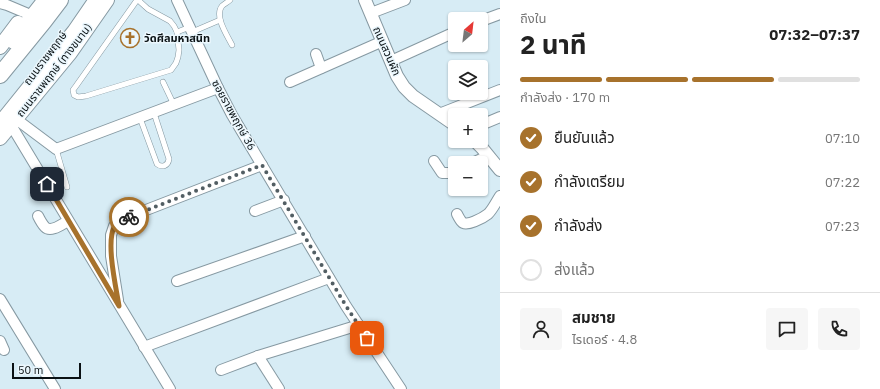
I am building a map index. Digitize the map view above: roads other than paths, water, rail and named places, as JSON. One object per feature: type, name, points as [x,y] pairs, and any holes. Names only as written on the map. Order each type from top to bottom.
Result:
[{"type":"main road","points":[[0,46],[36,0]]},
{"type":"main road","points":[[0,59],[46,0]]},
{"type":"main road","name":"ถนนราชพฤกษ์","points":[[0,75],[60,0]]},
{"type":"main road","name":"ถนนราชพฤกษ์","points":[[7,121],[58,41],[87,0]]},
{"type":"main road","points":[[7,121],[75,32],[97,0]]},
{"type":"main road","name":"ถนนราชพฤกษ์ (ทางขนาน)","points":[[0,138],[7,121],[70,53],[107,0]]},
{"type":"street","name":"ซอยราชพฤกษ์ 36","points":[[177,0],[232,115],[284,200],[329,278],[401,389]]},
{"type":"street","name":"ถนนสวนผัก","points":[[365,0],[397,76],[413,96],[448,120]]},
{"type":"street","points":[[370,13],[405,0]]},
{"type":"street","points":[[0,4],[7,5],[26,13]]},
{"type":"street","points":[[488,18],[500,14]]},
{"type":"street","points":[[391,61],[448,35]]},
{"type":"street","points":[[290,82],[383,41]]},
{"type":"street","points":[[316,54],[321,68]]},
{"type":"street","points":[[7,121],[56,150],[218,88]]},
{"type":"street","points":[[439,114],[500,90]]},
{"type":"street","points":[[488,122],[500,117]]},
{"type":"street","points":[[7,121],[170,389]]},
{"type":"street","points":[[481,148],[500,170]]},
{"type":"street","points":[[434,161],[442,173],[448,173]]},
{"type":"street","points":[[119,306],[111,256],[114,226],[121,219],[148,210],[262,165]]},
{"type":"street","points":[[457,214],[461,222],[464,224],[482,218],[487,214],[500,196]]},
{"type":"street","points":[[255,211],[284,200]]},
{"type":"street","points":[[38,216],[48,230],[51,230],[68,221]]},
{"type":"street","points":[[177,281],[305,236]]},
{"type":"street","points":[[144,347],[329,278]]},
{"type":"street","points":[[0,299],[55,389]]},
{"type":"street","points":[[221,370],[258,356],[359,325]]},
{"type":"street","points":[[258,356],[279,389]]},
{"type":"lane","points":[[138,0],[148,9],[170,21],[177,32],[179,50],[178,57],[171,70],[86,96],[78,97],[74,95],[73,90],[138,0]]},
{"type":"lane","points":[[230,0],[222,6],[219,13],[220,20],[232,45]]},
{"type":"lane","points":[[177,32],[220,20]]},
{"type":"lane","points":[[163,82],[174,105]]},
{"type":"lane","points":[[140,118],[157,164],[165,166],[168,164],[169,159],[154,113]]},
{"type":"lane","points":[[56,150],[67,187]]},
{"type":"place","name":"วัดศีลมหาสนิท","points":[[130,38]]}]
